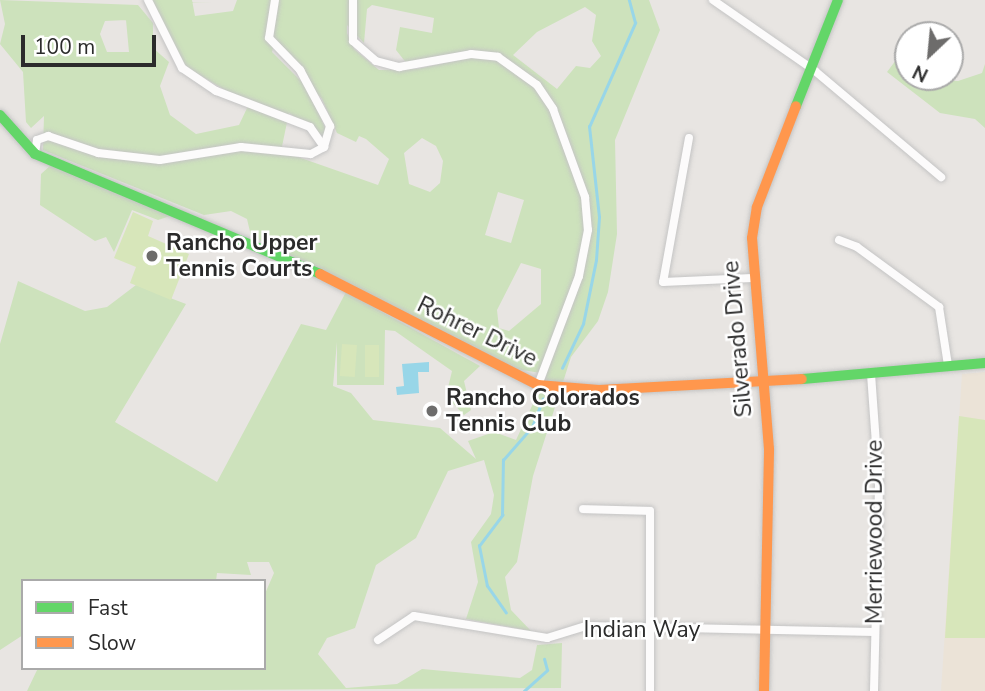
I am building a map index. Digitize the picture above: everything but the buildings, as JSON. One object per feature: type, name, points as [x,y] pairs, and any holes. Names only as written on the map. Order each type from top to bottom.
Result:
[{"type":"street","points":[[148,0],[183,68],[216,91],[310,127],[324,147]]},
{"type":"street","points":[[35,153],[37,140],[48,136],[98,153],[160,160],[241,147],[311,154],[324,147],[330,126],[300,71],[269,38],[275,0]]},
{"type":"street","points":[[353,0],[353,41],[376,61],[399,67],[471,54],[498,57],[537,85],[553,109],[585,197],[587,230],[579,276],[538,385]]},
{"type":"street","points":[[713,0],[815,71],[941,177]]},
{"type":"street","name":"Silverado Drive","points":[[764,691],[769,449],[752,278],[757,207],[815,71],[838,0]]},
{"type":"street","name":"Rohrer Drive","points":[[0,116],[35,153],[269,247],[538,385],[598,390],[761,383],[985,363]]},
{"type":"street","points":[[689,138],[663,282],[752,278]]},
{"type":"street","points":[[839,240],[857,247],[939,307],[948,365]]},
{"type":"street","name":"Merriewood Drive","points":[[872,374],[879,486],[874,691]]},
{"type":"street","points":[[583,509],[650,511],[653,628],[650,691]]},
{"type":"street","name":"Indian Way","points":[[378,640],[414,616],[547,638],[586,626],[874,632]]},
{"type":"shaded area","points":[[985,372],[985,691],[941,691],[962,374]]},
{"type":"green space","points":[[0,0],[138,5],[153,23],[153,48],[169,62],[160,86],[170,115],[196,134],[239,125],[249,104],[186,67],[152,0],[192,0],[195,16],[233,11],[237,0],[649,0],[660,30],[615,140],[617,234],[608,292],[598,321],[571,357],[533,476],[517,562],[505,577],[511,610],[531,631],[466,619],[478,582],[471,542],[491,514],[494,495],[484,460],[448,471],[416,538],[376,565],[355,628],[327,638],[318,654],[346,688],[397,684],[422,669],[520,678],[532,670],[537,645],[562,643],[561,688],[27,691],[37,670],[266,670],[266,591],[274,573],[269,562],[247,562],[251,575],[217,573],[216,579],[21,579],[21,636],[0,650],[0,344],[18,281],[85,311],[107,307],[136,285],[186,304],[115,422],[217,482],[301,324],[326,330],[346,292],[480,366],[464,381],[471,410],[464,415],[446,396],[452,371],[395,331],[385,330],[384,385],[337,385],[337,342],[333,386],[351,393],[373,420],[440,428],[476,459],[468,441],[494,432],[516,440],[547,374],[516,369],[251,236],[247,219],[231,211],[204,215],[43,150],[44,116],[31,128],[26,122],[23,72],[0,44],[5,24]],"holes":[[[372,5],[434,18],[432,33],[400,27],[396,50],[408,65],[485,54],[417,69],[379,70],[354,49],[347,33],[347,25],[364,43],[367,9]],[[585,7],[596,15],[592,41],[601,56],[590,68],[576,66],[557,89],[513,55],[537,32]],[[126,20],[129,52],[107,52],[100,34],[105,21]],[[274,44],[322,99],[337,133],[356,142],[359,136],[366,139],[389,159],[378,185],[281,151],[289,113],[327,139],[327,132],[307,87],[272,52]],[[422,138],[436,146],[443,161],[440,183],[430,192],[409,184],[404,153]],[[498,192],[524,200],[511,243],[485,235]],[[521,263],[541,269],[541,304],[509,331],[499,328],[497,310]]]},
{"type":"green space","points":[[894,63],[894,77],[887,72]]},
{"type":"green space","points":[[985,64],[985,128],[975,119],[940,113],[912,91],[964,91],[964,79],[982,73]]},
{"type":"green space","points":[[51,165],[176,214],[158,220],[132,210],[114,252],[106,237],[95,241],[40,205],[41,174]]},
{"type":"green space","name":"Rancho Upper Tennis Courts","points":[[133,212],[153,221],[148,236],[189,254],[171,300],[130,283],[136,267],[114,258]]},
{"type":"green space","points":[[342,344],[357,345],[355,377],[340,376]]},
{"type":"green space","points":[[365,345],[379,345],[379,377],[365,377]]},
{"type":"green space","points":[[959,416],[985,420],[985,638],[945,638]]},
{"type":"water","points":[[429,362],[429,372],[418,372],[419,393],[397,395],[396,387],[404,386],[402,364]]},
{"type":"waterway","points":[[562,368],[583,324],[596,260],[599,217],[589,127],[635,23],[629,0]]},
{"type":"waterway","points":[[506,613],[487,586],[479,546],[502,515],[503,460],[532,427],[543,399]]},
{"type":"waterway","points":[[524,691],[547,670],[544,659]]},
{"type":"traffic: fast","points":[[796,106],[838,0]]},
{"type":"traffic: fast","points":[[0,115],[35,154],[320,274]]},
{"type":"traffic: fast","points":[[802,379],[985,363]]},
{"type":"traffic: slow","points":[[764,691],[769,449],[752,238],[757,207],[796,106]]},
{"type":"traffic: slow","points":[[320,274],[538,385],[599,390],[802,379]]},
{"type":"place","name":"Rancho Upper Tennis Courts","points":[[152,256]]},
{"type":"place","name":"Rancho Colorados Tennis Club","points":[[432,411]]}]
